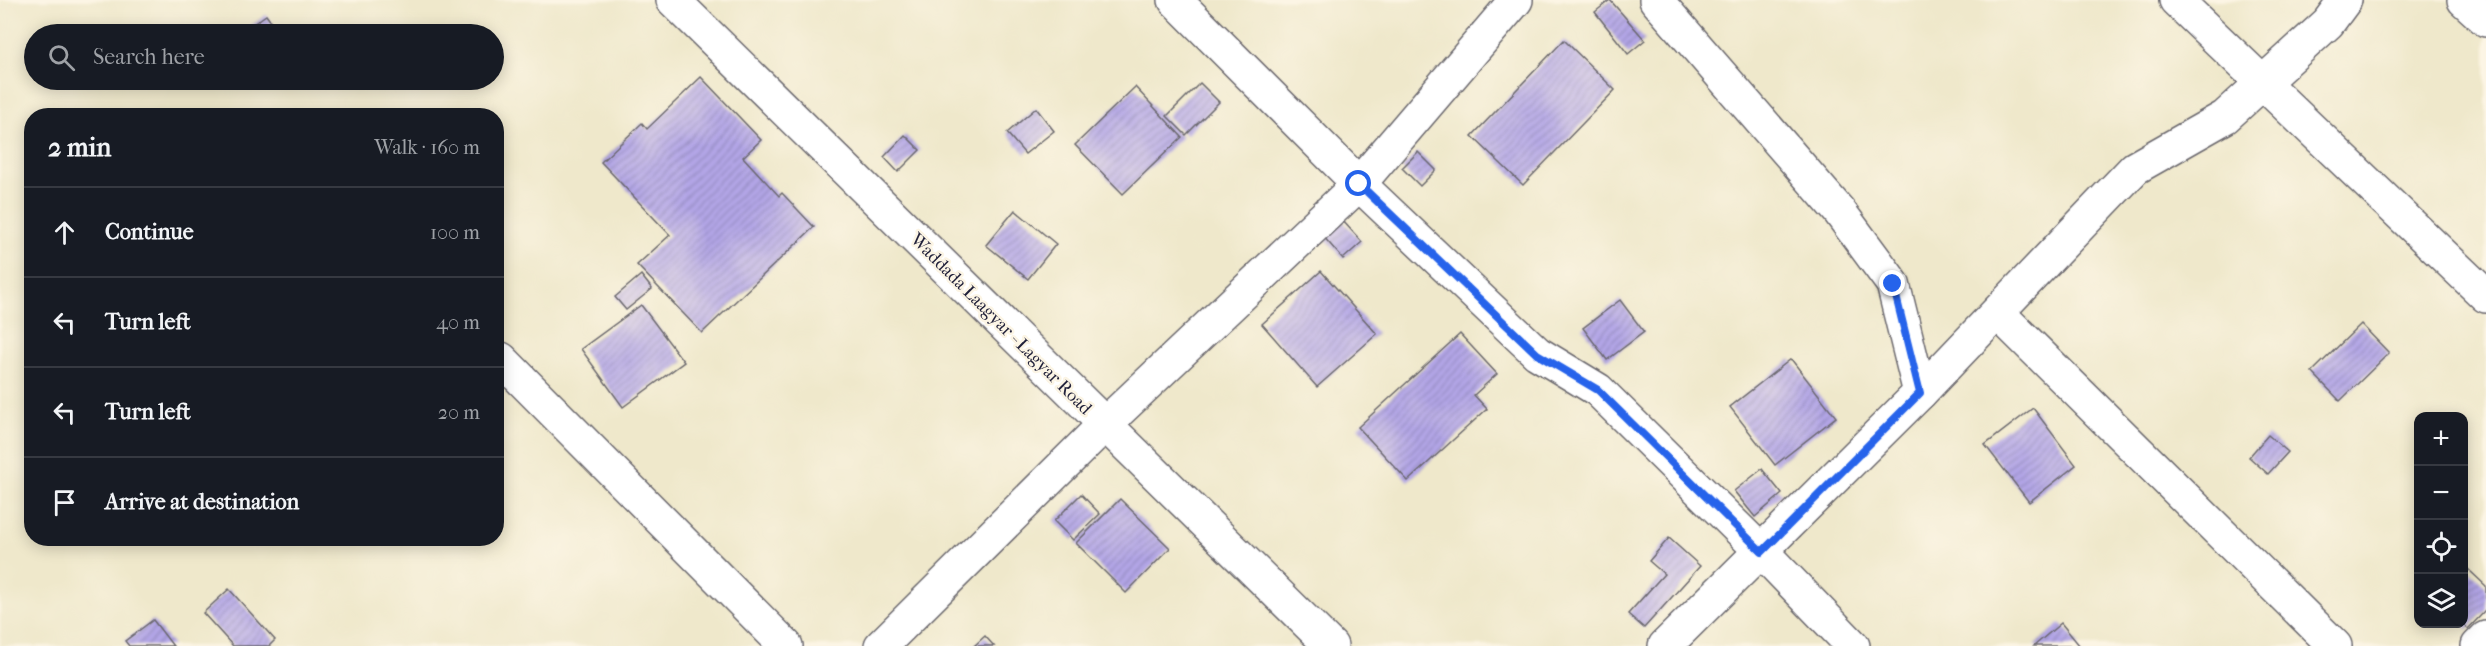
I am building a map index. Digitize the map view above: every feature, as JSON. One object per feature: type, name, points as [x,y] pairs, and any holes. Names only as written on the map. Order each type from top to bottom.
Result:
[{"type":"street","points":[[1175,0],[1359,184],[1537,354],[1598,390],[1762,552],[1853,646]]},
{"type":"street","points":[[881,646],[1104,425],[1359,184],[1516,0]]},
{"type":"street","points":[[1656,0],[1839,211],[1893,284],[1920,393]]},
{"type":"street","points":[[2176,0],[2486,296]]},
{"type":"street","points":[[1665,646],[1920,393],[2135,168],[2225,117],[2328,23],[2345,0]]},
{"type":"street","points":[[2464,0],[2486,20]]},
{"type":"street","name":"Waddada Laagyar - Lagyar Road","points":[[681,3],[1104,425],[1331,646]]},
{"type":"street","points":[[1998,313],[2335,646]]},
{"type":"street","points":[[504,362],[786,646]]},
{"type":"street","points":[[2478,646],[2486,638]]},
{"type":"building","points":[[1610,0],[1645,40],[1628,54],[1595,12]]},
{"type":"building","points":[[266,15],[273,24],[253,24]]},
{"type":"building","points":[[1564,40],[1615,90],[1523,185],[1472,136]]},
{"type":"building","points":[[701,77],[761,140],[743,157],[779,196],[782,193],[814,227],[702,333],[637,265],[670,235],[601,162],[642,123],[647,129]]},
{"type":"building","points":[[1200,83],[1219,102],[1186,135],[1167,116]]},
{"type":"building","points":[[1135,87],[1182,137],[1123,194],[1075,145]]},
{"type":"building","points":[[1036,108],[1054,131],[1025,154],[1007,133]]},
{"type":"building","points":[[905,135],[920,150],[898,172],[884,157]]},
{"type":"building","points":[[1418,152],[1436,170],[1420,186],[1402,168]]},
{"type":"building","points":[[1015,210],[1056,244],[1028,279],[986,245]]},
{"type":"building","points":[[1342,220],[1362,242],[1343,259],[1323,236]]},
{"type":"building","points":[[1321,271],[1377,334],[1317,387],[1262,324]]},
{"type":"building","points":[[641,275],[652,289],[626,310],[615,297]]},
{"type":"building","points":[[1620,300],[1644,332],[1607,360],[1583,328]]},
{"type":"building","points":[[641,305],[684,362],[623,407],[581,349]]},
{"type":"building","points":[[2361,324],[2389,353],[2340,401],[2312,372]]},
{"type":"building","points":[[1460,334],[1497,374],[1474,395],[1487,409],[1408,481],[1358,427]]},
{"type":"building","points":[[1791,359],[1836,417],[1775,465],[1730,407]]},
{"type":"building","points":[[2033,408],[2076,465],[2029,502],[1985,445]]},
{"type":"building","points":[[2268,435],[2288,452],[2268,474],[2249,457]]},
{"type":"building","points":[[1762,469],[1782,494],[1755,517],[1734,491]]},
{"type":"building","points":[[1081,494],[1100,514],[1073,540],[1054,521]]},
{"type":"building","points":[[1120,499],[1170,548],[1126,593],[1076,543]]},
{"type":"building","points":[[1669,538],[1700,566],[1644,628],[1628,614],[1664,574],[1649,561]]},
{"type":"building","points":[[2468,569],[2486,586],[2486,610],[2468,629]]},
{"type":"building","points":[[229,589],[275,640],[269,646],[233,646],[203,613]]},
{"type":"building","points":[[153,620],[173,646],[129,646],[125,641]]},
{"type":"building","points":[[2061,623],[2080,646],[2034,646]]},
{"type":"building","points":[[985,636],[994,646],[974,646]]},
{"type":"route","points":[[1359,184],[1537,354],[1598,390],[1762,552],[1920,393],[1893,284]]}]
